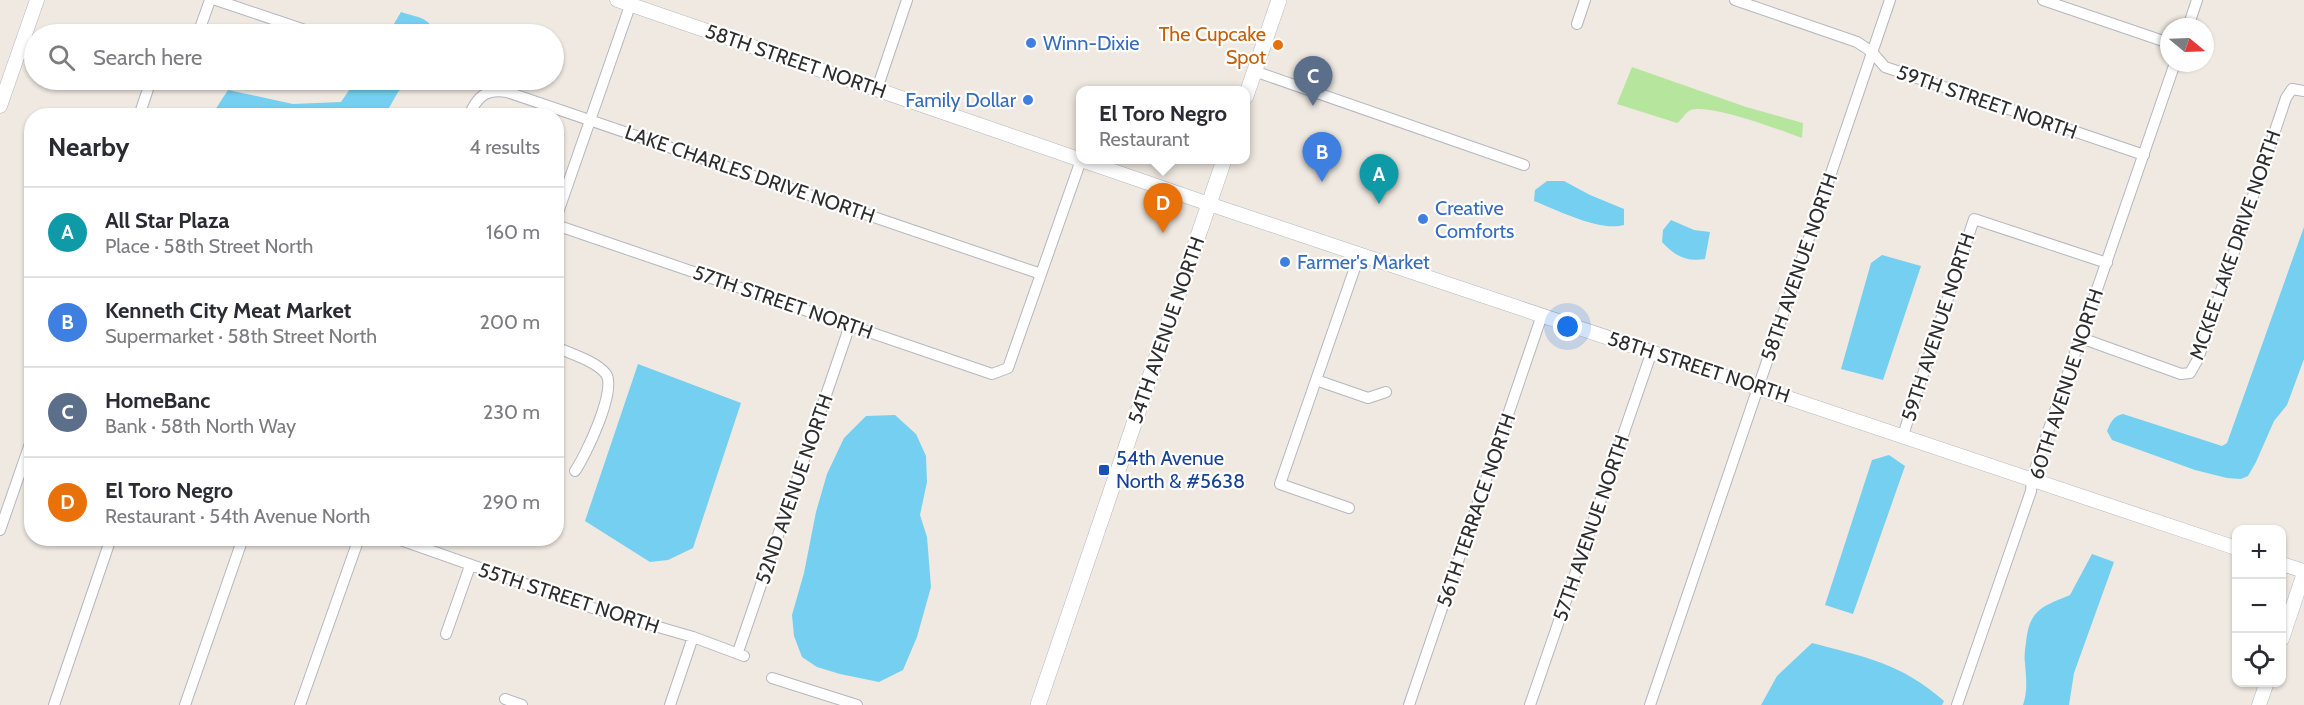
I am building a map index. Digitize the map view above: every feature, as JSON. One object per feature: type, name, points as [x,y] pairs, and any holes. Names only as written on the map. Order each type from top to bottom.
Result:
[{"type":"main road","points":[[1249,86],[1279,0]]},
{"type":"main road","name":"54TH AVENUE NORTH","points":[[1038,705],[1222,164]]},
{"type":"street","points":[[29,24],[37,0]]},
{"type":"street","points":[[202,24],[210,0]]},
{"type":"street","points":[[216,0],[287,24]]},
{"type":"street","points":[[877,89],[907,0]]},
{"type":"street","points":[[1577,24],[1585,0]]},
{"type":"street","name":"59TH STREET NORTH","points":[[1735,0],[1857,42],[1872,52],[1885,67],[2144,155]]},
{"type":"street","name":"58TH AVENUE NORTH","points":[[1650,705],[1890,0]]},
{"type":"street","points":[[2043,0],[2160,41]]},
{"type":"street","points":[[2191,18],[2197,0]]},
{"type":"street","points":[[564,195],[627,2]]},
{"type":"street","name":"58TH STREET NORTH","points":[[627,2],[1076,158]]},
{"type":"street","points":[[0,106],[24,37]]},
{"type":"street","points":[[1254,71],[1524,165]]},
{"type":"street","name":"60TH AVENUE NORTH","points":[[1958,705],[2031,491],[2032,478],[2172,72]]},
{"type":"street","name":"MCKEE LAKE DRIVE NORTH","points":[[2081,338],[2181,374],[2190,373],[2198,359],[2286,98],[2292,89],[2304,91]]},
{"type":"street","points":[[142,108],[148,90]]},
{"type":"street","name":"LAKE CHARLES DRIVE NORTH","points":[[474,108],[478,98],[485,92],[496,90],[552,108]]},
{"type":"street","name":"LAKE CHARLES DRIVE NORTH","points":[[564,112],[1041,274]]},
{"type":"street","points":[[1041,274],[1080,164]]},
{"type":"street","name":"58TH STREET NORTH","points":[[1093,164],[2232,547]]},
{"type":"street","name":"59TH AVENUE NORTH","points":[[1903,435],[1974,219],[2107,263]]},
{"type":"street","name":"57TH STREET NORTH","points":[[564,228],[992,375],[1008,368],[1041,274]]},
{"type":"street","points":[[1349,508],[1280,484],[1360,253]]},
{"type":"street","name":"56TH TERRACE NORTH","points":[[1409,705],[1542,315]]},
{"type":"street","name":"52ND AVENUE NORTH","points":[[741,654],[850,325]]},
{"type":"street","points":[[564,351],[596,366],[606,375],[609,385],[592,439],[575,471]]},
{"type":"street","name":"57TH AVENUE NORTH","points":[[1530,705],[1652,351]]},
{"type":"street","points":[[1316,380],[1368,398],[1386,392]]},
{"type":"street","points":[[0,530],[24,461]]},
{"type":"street","points":[[54,705],[108,546]]},
{"type":"street","points":[[185,705],[240,546]]},
{"type":"street","points":[[300,705],[356,546]]},
{"type":"street","name":"55TH STREET NORTH","points":[[416,546],[593,608],[741,654]]},
{"type":"street","points":[[2284,633],[2304,572],[2286,565]]},
{"type":"street","points":[[446,634],[470,566]]},
{"type":"street","points":[[670,705],[693,638]]},
{"type":"street","points":[[772,678],[857,705]]},
{"type":"street","points":[[2259,705],[2265,687]]},
{"type":"street","points":[[505,699],[522,705]]},
{"type":"green space","points":[[1632,67],[1746,107],[1803,123],[1802,138],[1714,111],[1691,110],[1677,123],[1617,104]]},
{"type":"water","points":[[401,12],[430,24],[394,24]]},
{"type":"water","points":[[228,90],[293,104],[341,102],[349,90],[400,90],[389,108],[216,108]]},
{"type":"water","points":[[1547,181],[1564,181],[1624,209],[1624,225],[1591,223],[1534,201],[1535,190]]},
{"type":"water","points":[[1671,220],[1694,230],[1710,232],[1705,259],[1692,260],[1681,257],[1662,242],[1663,230]]},
{"type":"water","points":[[2304,227],[2304,359],[2287,405],[2274,421],[2248,476],[2241,479],[2227,478],[2195,470],[2112,440],[2107,431],[2111,422],[2123,414],[2222,446],[2227,443]]},
{"type":"water","points":[[1882,255],[1921,266],[1883,380],[1841,369],[1871,263]]},
{"type":"water","points":[[638,364],[741,403],[693,548],[668,560],[650,562],[585,521]]},
{"type":"water","points":[[895,415],[916,434],[926,456],[927,482],[920,515],[927,537],[931,587],[917,637],[903,670],[879,682],[817,667],[802,657],[794,636],[792,615],[827,474],[844,438],[866,416]]},
{"type":"water","points":[[1889,455],[1905,466],[1853,614],[1825,605],[1872,460]]},
{"type":"water","points":[[2092,554],[2114,562],[2074,673],[2069,705],[2023,705],[2026,689],[2025,653],[2030,623],[2038,611],[2070,595]]},
{"type":"water","points":[[1812,643],[1882,663],[1913,678],[1944,701],[1942,705],[1761,705],[1777,676]]},
{"type":"place","name":"Winn-Dixie","points":[[1031,43]]},
{"type":"place","name":"The Cupcake Spot","points":[[1278,45]]},
{"type":"place","name":"Family Dollar","points":[[1028,100]]},
{"type":"place","name":"HomeBanc","points":[[1313,106]]},
{"type":"place","name":"Kenneth City Meat Market","points":[[1322,182]]},
{"type":"place","name":"All Star Plaza","points":[[1379,204]]},
{"type":"place","name":"Creative Comforts","points":[[1423,219]]},
{"type":"place","name":"El Toro Negro","points":[[1163,233]]},
{"type":"place","name":"Farmer's Market","points":[[1285,262]]},
{"type":"place","name":"54th Avenue North & #5638","points":[[1104,470]]}]
